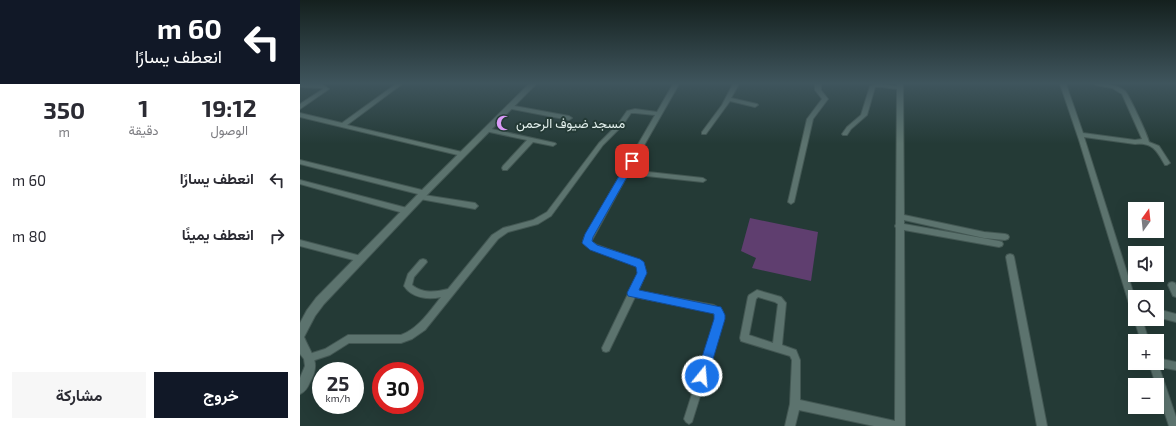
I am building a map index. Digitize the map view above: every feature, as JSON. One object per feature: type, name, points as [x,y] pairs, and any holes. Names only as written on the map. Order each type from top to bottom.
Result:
[{"type":"street","points":[[343,125],[372,104]]},
{"type":"street","points":[[300,334],[310,312],[422,195],[512,104]]},
{"type":"street","points":[[606,348],[642,273],[641,265],[587,243],[589,236],[665,104]]},
{"type":"street","points":[[704,133],[725,104]]},
{"type":"street","points":[[750,104],[755,105]]},
{"type":"street","points":[[790,202],[810,119],[821,104]]},
{"type":"street","points":[[845,134],[848,127],[864,115],[867,104]]},
{"type":"street","points":[[900,104],[900,426]]},
{"type":"street","points":[[1070,104],[1129,290]]},
{"type":"street","points":[[1129,104],[1145,137],[1146,141],[1143,142]]},
{"type":"street","points":[[509,107],[570,118]]},
{"type":"street","points":[[309,358],[327,352],[348,339],[393,340],[409,336],[422,327],[449,292],[500,233],[511,228],[535,222],[549,214],[575,181],[593,154],[605,139],[620,125],[629,112],[635,111],[659,114]]},
{"type":"street","points":[[300,115],[462,154]]},
{"type":"street","points":[[487,130],[553,144]]},
{"type":"street","points":[[1081,135],[1143,142],[1157,147],[1167,163]]},
{"type":"street","points":[[505,168],[532,139]]},
{"type":"street","points":[[300,162],[422,195],[475,206]]},
{"type":"street","points":[[626,172],[703,180]]},
{"type":"street","points":[[300,182],[407,211]]},
{"type":"street","points":[[900,217],[984,235],[1004,237]]},
{"type":"street","points":[[900,226],[999,244]]},
{"type":"street","points":[[300,243],[361,259]]},
{"type":"street","points":[[1010,257],[1042,426]]},
{"type":"street","points":[[423,262],[408,281],[408,286],[411,289],[428,296],[449,292]]},
{"type":"street","points":[[1172,285],[1176,294]]},
{"type":"street","points":[[632,293],[714,309],[719,313],[720,319],[689,419]]},
{"type":"street","points":[[777,348],[782,303],[778,298],[757,293],[752,298],[744,338],[748,341],[789,351],[795,356],[795,404],[790,426]]},
{"type":"street","points":[[1164,315],[1176,318]]},
{"type":"street","points":[[300,341],[301,348],[309,358],[310,368],[300,388]]},
{"type":"street","points":[[1164,363],[1176,366]]},
{"type":"street","points":[[1155,370],[1174,426]]},
{"type":"street","points":[[795,404],[897,426]]},
{"type":"shaded area","points":[[750,218],[818,232],[811,281],[752,268],[756,258],[741,251]]},
{"type":"place","name":"مسجد ضيوف الرحمن","points":[[504,123]]},
{"type":"route","points":[[632,161],[589,236],[587,243],[641,265],[642,273],[632,293],[718,310],[720,319],[702,376]]}]
